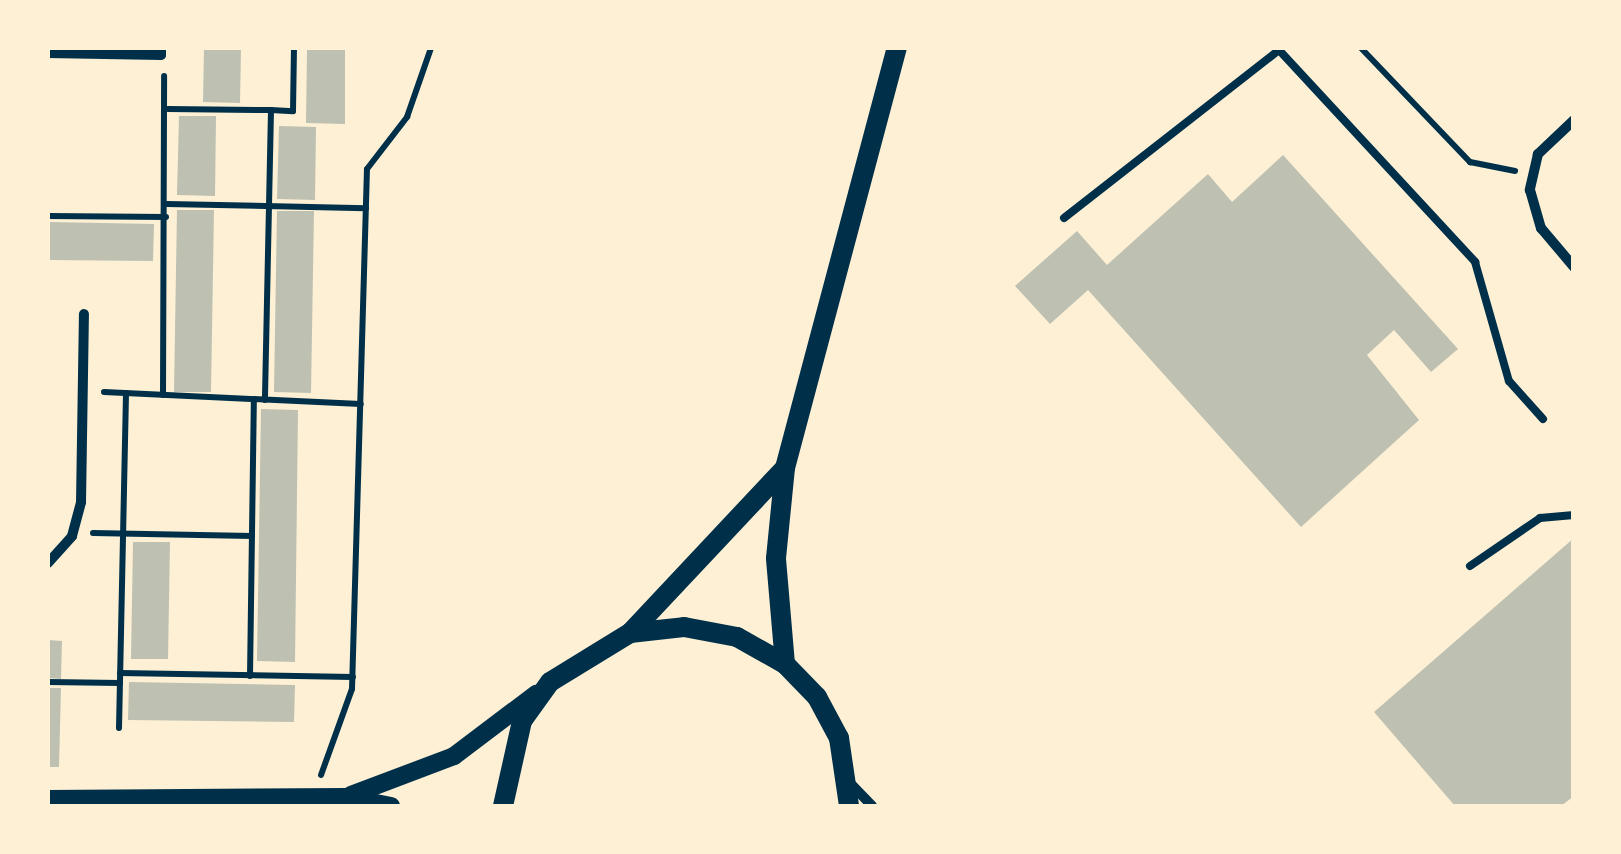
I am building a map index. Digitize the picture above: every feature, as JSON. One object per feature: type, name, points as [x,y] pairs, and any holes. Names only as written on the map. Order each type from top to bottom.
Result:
[{"type":"main road","points":[[785,664],[776,558],[785,468],[897,48]]},
{"type":"main road","points":[[503,806],[522,721],[550,682],[630,633],[785,468]]},
{"type":"main road","points":[[630,633],[684,626],[737,637],[785,664],[824,710],[850,783],[849,806]]},
{"type":"street","points":[[48,53],[161,51]]},
{"type":"street","points":[[1574,120],[1549,138],[1532,174],[1541,228],[1574,267]]},
{"type":"street","points":[[48,563],[74,532],[84,314]]},
{"type":"street","points":[[346,796],[454,756],[550,682]]},
{"type":"street","points":[[850,783],[872,806]]},
{"type":"street","points":[[53,802],[346,796],[391,806]]},
{"type":"lane","points":[[1064,218],[1278,50],[1475,262],[1509,381],[1543,420]]},
{"type":"lane","points":[[1470,566],[1540,518],[1574,515]]},
{"type":"path","points":[[168,109],[293,112],[294,48]]},
{"type":"path","points":[[320,792],[353,677],[367,169],[406,117],[431,48]]},
{"type":"path","points":[[1361,48],[1470,162],[1532,174]]},
{"type":"path","points":[[161,51],[168,109],[163,395]]},
{"type":"path","points":[[265,400],[271,110]]},
{"type":"path","points":[[167,204],[366,208]]},
{"type":"path","points":[[48,216],[167,217]]},
{"type":"path","points":[[82,391],[361,404]]},
{"type":"path","points":[[119,728],[126,393]]},
{"type":"path","points":[[250,676],[254,399]]},
{"type":"path","points":[[74,532],[252,536]]},
{"type":"path","points":[[120,673],[353,677]]},
{"type":"path","points":[[48,682],[120,683]]},
{"type":"building","points":[[204,48],[241,48],[240,103],[203,102]]},
{"type":"building","points":[[307,48],[345,48],[345,124],[306,123]]},
{"type":"building","points":[[179,116],[216,116],[215,196],[177,195]]},
{"type":"building","points":[[279,126],[316,127],[315,200],[277,199]]},
{"type":"building","points":[[1283,155],[1458,349],[1431,372],[1394,330],[1367,355],[1419,420],[1301,527],[1088,290],[1050,324],[1015,286],[1077,231],[1107,265],[1208,174],[1232,202]]},
{"type":"building","points":[[177,210],[214,210],[211,392],[174,392]]},
{"type":"building","points":[[277,211],[314,211],[311,393],[274,392]]},
{"type":"building","points":[[48,222],[154,224],[153,261],[48,260]]},
{"type":"building","points":[[261,409],[298,410],[295,662],[257,661]]},
{"type":"building","points":[[1574,538],[1574,796],[1561,806],[1455,806],[1374,712]]},
{"type":"building","points":[[133,542],[170,542],[168,659],[131,659]]},
{"type":"building","points":[[48,640],[62,641],[61,679],[48,678]]},
{"type":"building","points":[[129,682],[295,685],[294,722],[128,720]]},
{"type":"building","points":[[48,688],[61,688],[59,767],[48,767]]}]
